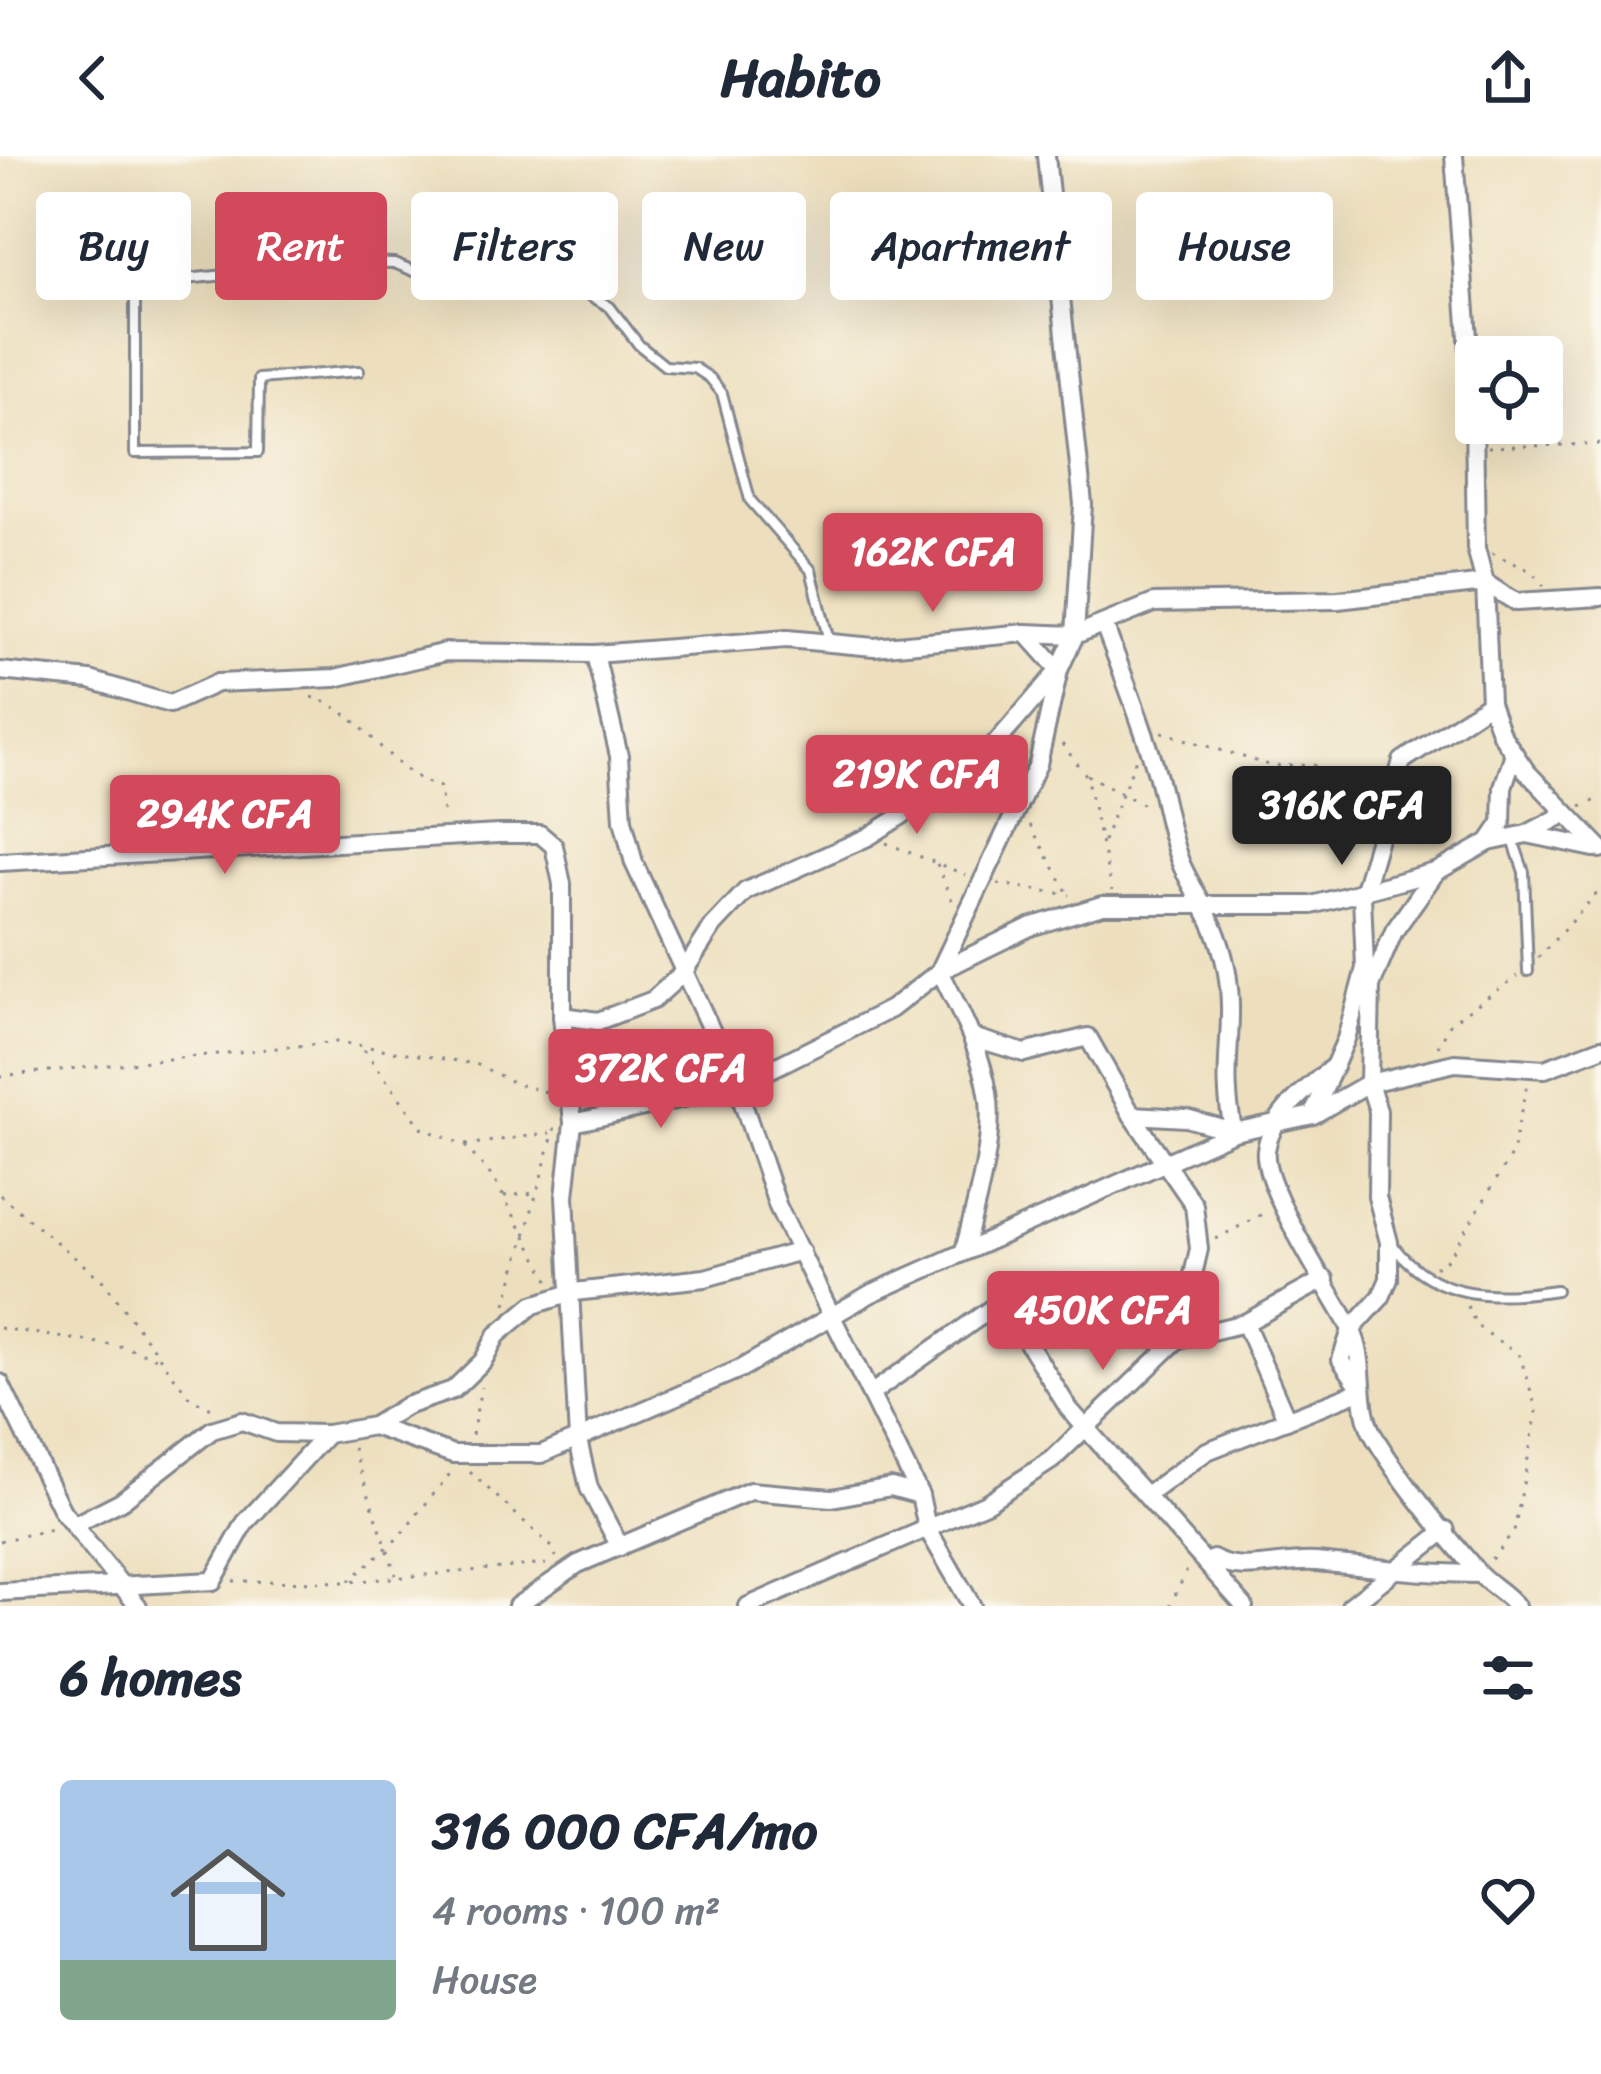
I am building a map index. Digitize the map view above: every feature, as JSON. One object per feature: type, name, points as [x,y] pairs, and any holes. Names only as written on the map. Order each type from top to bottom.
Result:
[{"type":"street","points":[[940,971],[1038,764],[1059,670],[1075,635],[1083,504],[1046,156]]},
{"type":"street","points":[[1454,156],[1475,448],[1476,548],[1485,584],[1490,703],[1514,753],[1601,849],[1520,835]]},
{"type":"street","points":[[0,671],[90,680],[170,704],[217,683],[335,678],[446,652],[595,654],[787,639],[874,647],[1026,632],[1075,635],[1154,604],[1338,600],[1485,584],[1516,602],[1601,597]]},
{"type":"street","points":[[1105,627],[1182,865],[1210,908],[1234,1021],[1223,1066],[1234,1132]]},
{"type":"street","points":[[1026,632],[1059,670]]},
{"type":"street","points":[[595,654],[619,756],[623,820],[634,863],[737,1086],[778,1207],[920,1495],[926,1528],[972,1606]]},
{"type":"street","points":[[562,1016],[598,1022],[653,1000],[682,973],[713,926],[746,892],[868,837],[973,770],[1059,670]]},
{"type":"street","points":[[1313,1115],[1365,968],[1361,896],[1402,761],[1490,703]]},
{"type":"street","points":[[1489,842],[1502,823],[1503,787],[1514,753]]},
{"type":"street","points":[[573,1123],[737,1086],[891,1009],[940,971],[1030,927],[1115,904],[1210,908],[1312,904],[1361,896],[1436,872],[1489,842],[1520,835],[1565,814]]},
{"type":"street","points":[[0,841],[7,862],[447,836],[540,834],[554,846],[562,884],[562,1016],[573,1123],[565,1196],[566,1294],[578,1440],[589,1488],[620,1547]]},
{"type":"street","points":[[1173,904],[1182,865]]},
{"type":"street","points":[[1351,1330],[1381,1298],[1389,1279],[1389,1242],[1377,1197],[1378,1112],[1369,1083],[1371,986],[1394,931],[1436,872]]},
{"type":"street","points":[[940,971],[972,1037],[989,1097],[980,1184],[964,1251]]},
{"type":"street","points":[[972,1037],[1024,1053],[1088,1037],[1132,1114],[1194,1205],[1199,1250],[1178,1339]]},
{"type":"street","points":[[373,1426],[464,1455],[542,1454],[740,1369],[964,1251],[1234,1132],[1313,1115],[1369,1083],[1455,1063],[1545,1069],[1601,1048]]},
{"type":"street","points":[[1334,1066],[1298,1096],[1277,1123],[1266,1146],[1265,1166],[1281,1205],[1361,1349],[1362,1390],[1372,1434],[1479,1574],[1516,1606]]},
{"type":"street","points":[[1132,1114],[1186,1118],[1234,1132]]},
{"type":"street","points":[[74,1525],[121,1501],[212,1430],[242,1421],[276,1433],[327,1434],[373,1426],[406,1406],[453,1390],[483,1361],[497,1335],[533,1305],[566,1294],[705,1278],[801,1252]]},
{"type":"street","points":[[748,1606],[986,1503],[1052,1460],[1178,1339],[1245,1323],[1325,1279]]},
{"type":"street","points":[[872,1393],[992,1308],[1007,1309],[1086,1426],[1244,1606]]},
{"type":"street","points":[[1245,1323],[1287,1420]]},
{"type":"street","points":[[0,1383],[23,1438],[74,1525],[138,1606]]},
{"type":"street","points":[[1148,1494],[1207,1451],[1362,1390]]},
{"type":"street","points":[[0,1592],[213,1581],[245,1523],[327,1434]]},
{"type":"street","points":[[517,1606],[578,1564],[750,1491],[832,1498],[891,1487],[920,1495]]},
{"type":"street","points":[[1350,1606],[1446,1530]]},
{"type":"street","points":[[1202,1553],[1230,1568],[1313,1561],[1393,1574],[1479,1574]]},
{"type":"lane","points":[[359,371],[259,379],[258,452],[135,453],[135,284],[357,262],[394,263],[448,285],[566,281],[610,307],[639,345],[665,366],[695,368],[722,393],[750,500],[811,570],[829,643]]},
{"type":"lane","points":[[1520,835],[1528,971]]},
{"type":"lane","points":[[1389,1242],[1409,1267],[1460,1293],[1504,1298],[1556,1290]]},
{"type":"path","points":[[1475,448],[1601,444]]},
{"type":"path","points":[[1476,548],[1532,571],[1557,601]]},
{"type":"path","points":[[302,693],[335,703],[412,779],[440,787],[447,836]]},
{"type":"path","points":[[1140,724],[1272,766],[1316,765]]},
{"type":"path","points":[[1047,725],[1086,775],[1115,904]]},
{"type":"path","points":[[1103,841],[1138,755]]},
{"type":"path","points":[[1086,775],[1170,821]]},
{"type":"path","points":[[868,837],[983,882],[1070,895],[1019,805]]},
{"type":"path","points":[[937,862],[961,926]]},
{"type":"path","points":[[1418,1072],[1451,1022],[1528,971],[1601,889]]},
{"type":"path","points":[[0,1076],[337,1042],[476,1064],[517,1084],[570,1098],[551,1133],[497,1335]]},
{"type":"path","points":[[361,1047],[422,1128],[464,1145],[551,1133]]},
{"type":"path","points":[[1424,1274],[1449,1258],[1512,1154],[1522,1087],[1545,1069]]},
{"type":"path","points":[[464,1145],[566,1294]]},
{"type":"path","points":[[502,1196],[536,1193]]},
{"type":"path","points":[[0,1195],[103,1281],[190,1398],[242,1421]]},
{"type":"path","points":[[1199,1250],[1281,1205]]},
{"type":"path","points":[[1460,1293],[1477,1326],[1520,1356],[1537,1412],[1514,1532],[1479,1574]]},
{"type":"path","points":[[0,1328],[125,1347],[162,1360]]},
{"type":"path","points":[[464,1455],[479,1417],[483,1361]]},
{"type":"path","points":[[348,1429],[397,1577]]},
{"type":"path","points":[[213,1581],[348,1582],[558,1564],[553,1548],[460,1461],[388,1546],[348,1582]]},
{"type":"path","points":[[0,1541],[74,1525]]},
{"type":"path","points":[[1170,1606],[1189,1564],[1202,1553]]}]
